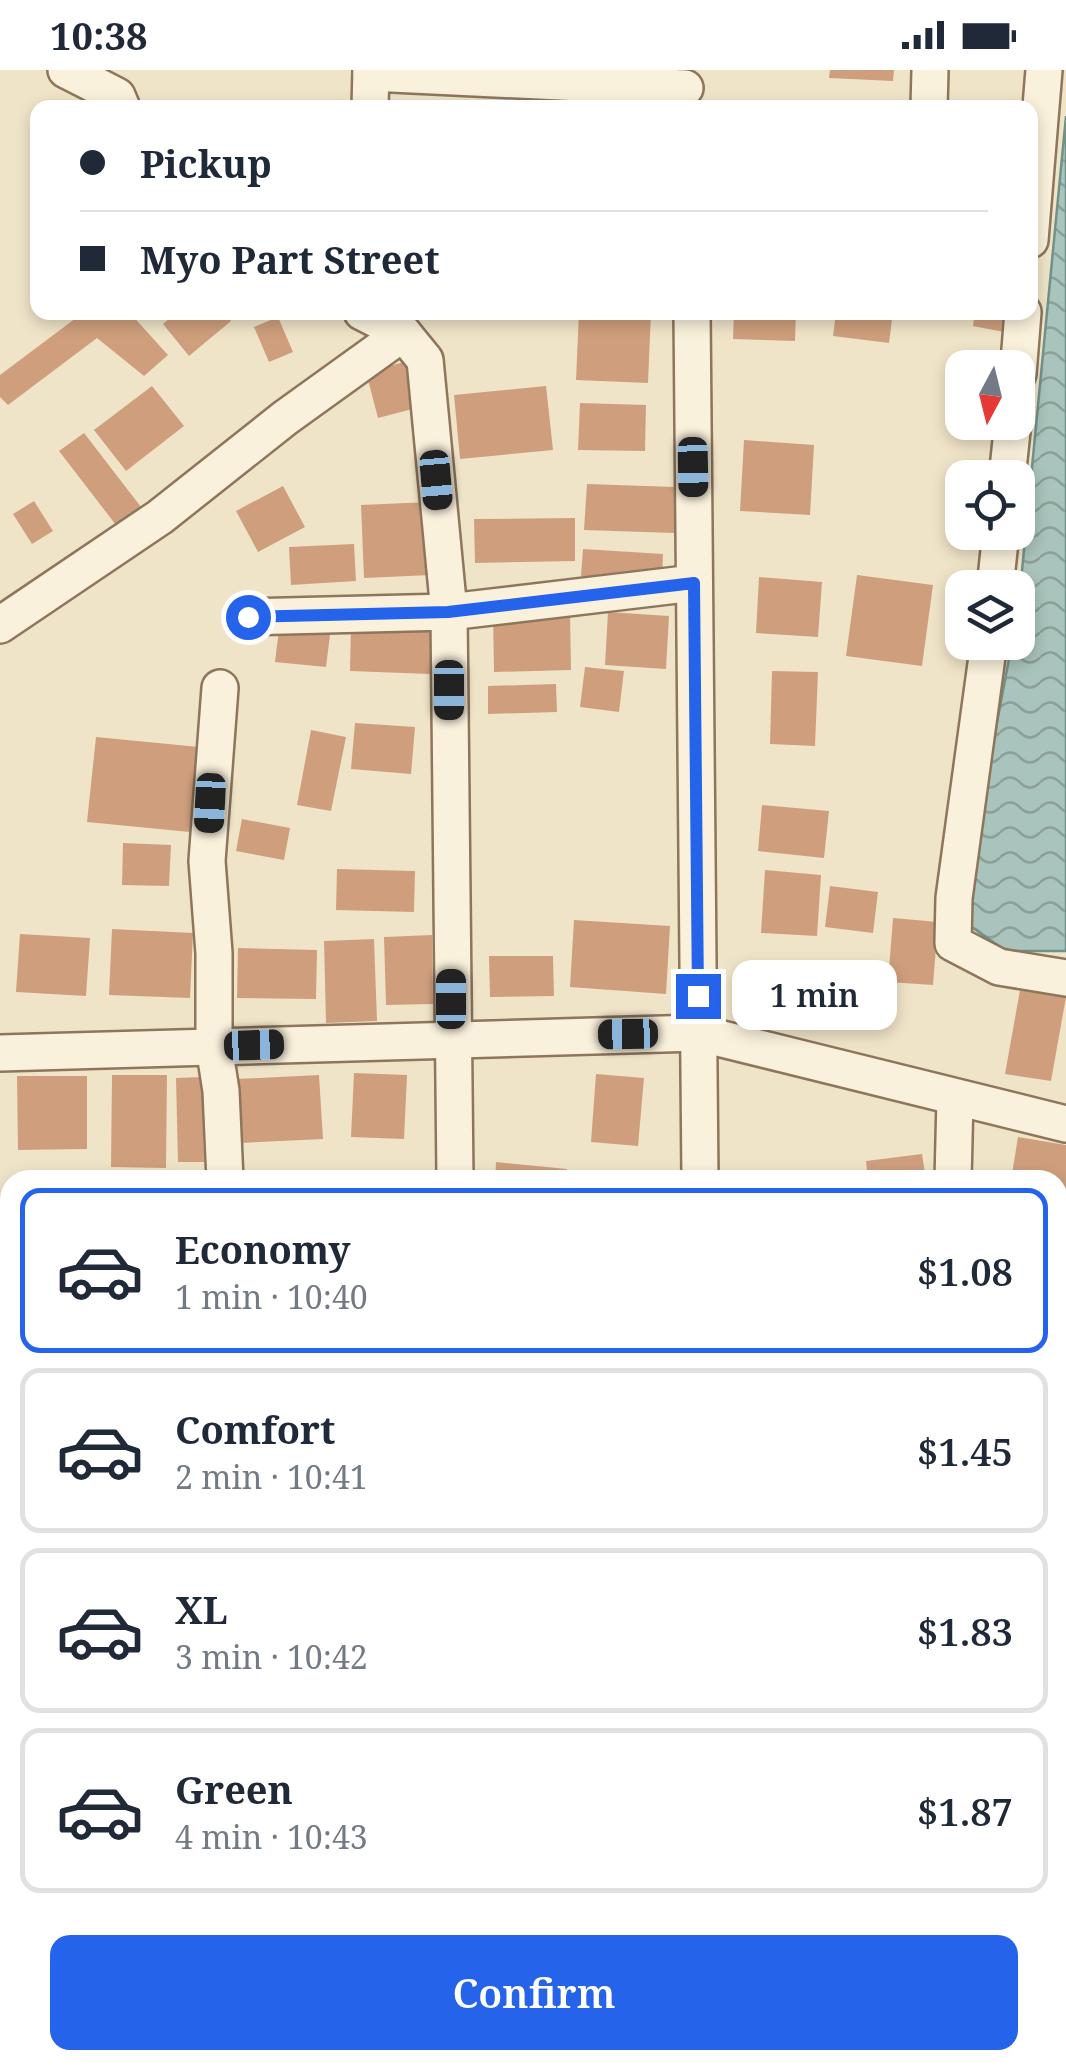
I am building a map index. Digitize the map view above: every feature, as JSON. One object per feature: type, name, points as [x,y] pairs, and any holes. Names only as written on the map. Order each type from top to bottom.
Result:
[{"type":"street","points":[[66,70],[119,100]]},
{"type":"street","points":[[928,100],[930,70]]},
{"type":"street","points":[[1038,143],[1044,70]]},
{"type":"street","points":[[371,83],[685,88]]},
{"type":"street","points":[[378,320],[403,333],[426,360],[448,612],[456,1170]]},
{"type":"street","points":[[692,320],[700,1170]]},
{"type":"street","points":[[1020,350],[1022,320]]},
{"type":"street","points":[[0,624],[160,517],[285,418],[403,333]]},
{"type":"street","points":[[248,617],[448,612],[694,583]]},
{"type":"street","points":[[987,660],[954,898],[953,944],[999,967],[1066,978]]},
{"type":"street","points":[[220,688],[207,861],[214,953],[214,1046],[222,1092],[225,1170]]},
{"type":"street","points":[[0,1053],[698,1033],[1066,1124]]},
{"type":"street","points":[[953,1170],[955,1098]]},
{"type":"water","points":[[1066,116],[1066,951],[1006,951],[960,919],[1009,660],[1035,660],[1035,570],[1022,570],[1024,550],[1035,550],[1035,436]]},
{"type":"building","points":[[830,70],[894,70],[893,81],[829,78]]},
{"type":"building","points":[[73,320],[136,320],[168,355],[144,376],[97,338],[8,405],[0,397],[0,375]]},
{"type":"building","points":[[168,320],[231,321],[189,356],[163,324]]},
{"type":"building","points":[[279,320],[293,352],[269,362],[254,327]]},
{"type":"building","points":[[579,320],[651,320],[648,383],[576,380]]},
{"type":"building","points":[[734,320],[796,320],[795,341],[733,339]]},
{"type":"building","points":[[835,320],[892,320],[889,343],[833,336]]},
{"type":"building","points":[[974,320],[1017,320],[1014,334],[973,326]]},
{"type":"building","points":[[408,361],[420,407],[378,418],[366,372]]},
{"type":"building","points":[[152,386],[184,426],[126,471],[94,430]]},
{"type":"building","points":[[546,386],[553,450],[460,459],[454,395]]},
{"type":"building","points":[[580,403],[646,405],[645,451],[578,450]]},
{"type":"building","points":[[84,433],[141,507],[116,525],[59,451]]},
{"type":"building","points":[[744,440],[814,445],[810,515],[740,511]]},
{"type":"building","points":[[587,484],[676,487],[674,533],[584,530]]},
{"type":"building","points":[[283,486],[305,527],[258,552],[236,511]]},
{"type":"building","points":[[34,501],[53,531],[32,544],[13,514]]},
{"type":"building","points":[[429,502],[431,575],[364,578],[361,505]]},
{"type":"building","points":[[575,518],[575,561],[475,563],[474,519]]},
{"type":"building","points":[[354,544],[356,581],[291,585],[289,547]]},
{"type":"building","points":[[583,549],[663,554],[662,581],[581,576]]},
{"type":"building","points":[[857,575],[933,585],[922,666],[846,656]]},
{"type":"building","points":[[759,577],[822,582],[818,637],[756,633]]},
{"type":"building","points":[[570,611],[571,670],[494,672],[493,612]]},
{"type":"building","points":[[608,612],[669,616],[666,669],[605,665]]},
{"type":"building","points":[[280,621],[331,627],[326,667],[275,662]]},
{"type":"building","points":[[351,622],[432,625],[430,674],[350,671]]},
{"type":"building","points":[[585,667],[624,671],[619,712],[580,707]]},
{"type":"building","points":[[772,671],[818,672],[815,746],[770,744]]},
{"type":"building","points":[[556,684],[557,712],[488,714],[488,686]]},
{"type":"building","points":[[355,723],[415,727],[411,774],[351,769]]},
{"type":"building","points":[[311,730],[346,737],[331,811],[297,805]]},
{"type":"building","points":[[96,737],[199,747],[190,832],[87,822]]},
{"type":"building","points":[[762,805],[829,811],[824,858],[758,851]]},
{"type":"building","points":[[242,819],[290,828],[284,860],[236,851]]},
{"type":"building","points":[[123,843],[171,845],[169,886],[122,885]]},
{"type":"building","points":[[337,869],[415,871],[414,912],[336,910]]},
{"type":"building","points":[[765,870],[821,875],[817,936],[761,933]]},
{"type":"building","points":[[830,886],[878,892],[873,933],[825,927]]},
{"type":"building","points":[[893,918],[938,922],[933,985],[888,982]]},
{"type":"building","points":[[574,920],[670,926],[666,994],[570,987]]},
{"type":"building","points":[[112,929],[193,933],[190,998],[109,995]]},
{"type":"building","points":[[20,934],[90,938],[86,996],[16,992]]},
{"type":"building","points":[[432,935],[433,1004],[386,1005],[384,937]]},
{"type":"building","points":[[374,939],[377,1021],[326,1023],[324,941]]},
{"type":"building","points":[[238,948],[317,950],[316,999],[237,998]]},
{"type":"building","points":[[489,956],[553,956],[554,996],[490,997]]},
{"type":"building","points":[[778,984],[820,992],[814,1023],[772,1016]]},
{"type":"building","points":[[1020,990],[1066,997],[1051,1081],[1005,1074]]},
{"type":"building","points":[[354,1073],[407,1075],[404,1139],[351,1137]]},
{"type":"building","points":[[596,1074],[644,1078],[638,1146],[591,1142]]},
{"type":"building","points":[[112,1075],[167,1075],[166,1168],[111,1167]]},
{"type":"building","points":[[319,1075],[323,1139],[241,1143],[237,1079]]},
{"type":"building","points":[[17,1076],[87,1076],[87,1149],[18,1150]]},
{"type":"building","points":[[202,1077],[204,1162],[178,1162],[176,1078]]},
{"type":"building","points":[[1018,1137],[1066,1145],[1066,1170],[1013,1170]]},
{"type":"building","points":[[922,1154],[924,1170],[867,1170],[866,1161]]},
{"type":"building","points":[[496,1162],[567,1169],[567,1170],[496,1170]]},
{"type":"route","points":[[248,617],[448,612],[694,583],[698,996]]}]
